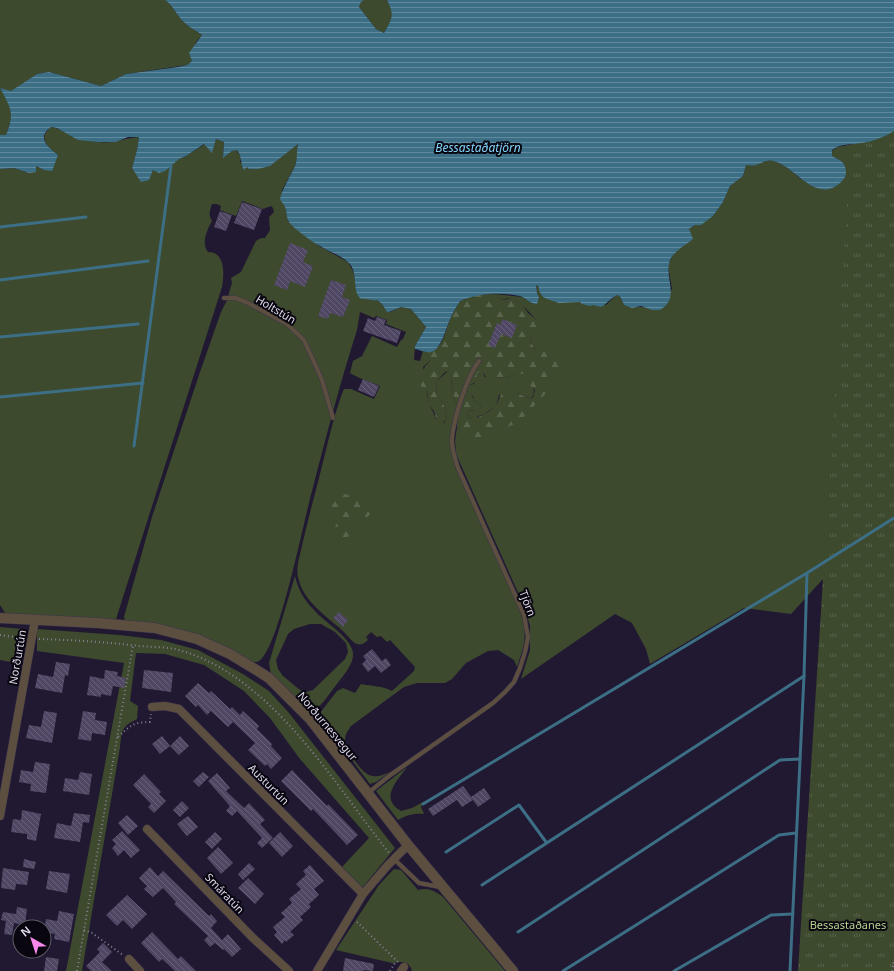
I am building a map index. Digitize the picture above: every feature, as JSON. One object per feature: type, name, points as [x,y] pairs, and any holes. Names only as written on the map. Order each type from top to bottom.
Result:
[{"type":"street","name":"Norðurnesvegur","points":[[0,618],[98,623],[155,628],[198,638],[230,654],[269,678],[301,710],[408,846],[512,971]]},
{"type":"street","name":"Norðurtún","points":[[0,815],[35,620]]},
{"type":"street","name":"Austurtún","points":[[152,707],[166,706],[179,709],[363,894]]},
{"type":"street","name":"Smáratún","points":[[147,829],[253,938],[289,971]]},
{"type":"street","points":[[317,971],[363,894],[394,859],[408,846]]},
{"type":"street","points":[[129,959],[140,971]]},
{"type":"lane","name":"Holtstún","points":[[224,298],[235,298],[246,302],[287,324],[304,340],[322,380],[333,418]]},
{"type":"lane","name":"Tjörn","points":[[367,794],[389,776],[493,703],[514,682],[525,652],[528,637],[524,615],[458,468],[453,453],[452,438],[459,409],[470,376],[479,361]]},
{"type":"lane","points":[[394,859],[419,883],[443,888]]},
{"type":"path","points":[[0,635],[93,641],[175,649],[209,661],[242,682],[271,707],[305,743],[394,859]]},
{"type":"path","points":[[77,971],[133,645]]},
{"type":"path","points":[[117,738],[130,726],[138,723],[150,722],[152,707]]},
{"type":"path","points":[[350,915],[403,969]]},
{"type":"path","points":[[84,930],[92,933],[129,959]]},
{"type":"path","points":[[892,971],[894,961]]},
{"type":"green space","points":[[0,0],[165,0],[189,27],[202,35],[196,42],[192,61],[187,65],[126,74],[101,86],[49,72],[37,74],[11,92],[0,88]]},
{"type":"green space","points":[[387,0],[392,17],[384,33],[376,29],[359,7],[361,1]]},
{"type":"green space","name":"Bessastaðanes","points":[[860,0],[894,0],[894,971],[798,971]]},
{"type":"green space","points":[[0,88],[10,106],[11,111],[11,121],[6,135],[0,135]]},
{"type":"green space","points":[[51,127],[84,139],[99,142],[109,142],[139,137],[132,168],[138,176],[151,174],[153,170],[186,156],[205,144],[212,152],[216,139],[224,142],[223,158],[232,151],[237,150],[241,158],[240,162],[248,167],[274,163],[298,144],[295,166],[282,190],[288,221],[319,246],[348,262],[356,281],[355,287],[366,298],[377,300],[390,312],[401,307],[411,309],[426,327],[415,346],[414,360],[420,361],[423,351],[431,352],[431,360],[423,367],[427,394],[436,420],[444,423],[447,419],[443,403],[436,395],[437,381],[449,370],[452,378],[451,388],[458,408],[450,443],[452,455],[457,471],[518,605],[523,622],[525,636],[524,643],[517,667],[514,660],[498,650],[488,651],[466,663],[452,679],[445,683],[417,683],[404,687],[351,726],[346,734],[346,744],[350,754],[362,770],[372,776],[380,776],[390,772],[376,782],[370,784],[320,718],[320,713],[337,691],[343,688],[355,693],[361,684],[381,687],[392,691],[414,671],[415,667],[390,640],[387,642],[381,636],[377,637],[371,632],[366,637],[368,640],[364,643],[354,643],[310,601],[301,586],[297,574],[305,533],[329,436],[343,391],[344,389],[351,389],[374,399],[380,386],[350,373],[353,361],[362,356],[372,336],[397,347],[406,332],[386,324],[387,320],[376,316],[374,318],[360,312],[357,330],[308,506],[290,582],[275,633],[267,651],[259,661],[253,662],[237,653],[125,621],[124,617],[152,517],[200,372],[221,312],[227,300],[232,283],[231,278],[241,272],[256,241],[261,238],[265,238],[270,230],[269,217],[274,212],[271,206],[263,209],[242,201],[236,216],[220,210],[221,206],[217,204],[212,204],[210,215],[212,221],[207,232],[205,245],[208,252],[214,253],[221,260],[223,271],[222,287],[116,619],[111,622],[7,616],[0,605],[0,169],[14,168],[29,173],[36,166],[44,170],[58,155],[48,146],[44,139],[47,131]]},
{"type":"green space","points":[[853,145],[894,533],[822,580],[791,614],[744,608],[650,664],[646,649],[632,623],[615,614],[521,679],[530,650],[530,626],[525,608],[456,454],[455,441],[457,427],[461,431],[472,433],[549,390],[536,350],[531,343],[530,338],[537,320],[515,300],[501,299],[495,294],[522,297],[534,304],[539,297],[537,293],[537,285],[539,291],[544,296],[553,301],[583,302],[606,305],[618,295],[624,305],[650,308],[672,289],[668,266],[672,256],[689,229],[713,216],[723,202],[730,186],[743,176],[746,165],[756,165],[761,162],[772,160],[785,166],[801,179],[839,160],[831,156],[832,151],[837,147]]},
{"type":"green space","points":[[495,294],[500,299],[512,298],[522,304],[528,313],[537,320],[540,331],[537,335],[530,338],[531,343],[536,350],[542,347],[561,356],[562,368],[549,390],[519,422],[479,439],[472,433],[464,434],[457,427],[458,408],[451,388],[452,378],[449,371],[445,372],[437,381],[436,395],[443,403],[447,419],[440,424],[436,420],[435,413],[429,404],[427,391],[420,385],[422,371],[431,360],[431,352],[435,350],[442,342],[452,315],[460,301],[475,295]],"holes":[[[479,372],[483,372],[488,380],[495,377],[505,378],[515,374],[526,374],[527,382],[535,390],[533,397],[530,399],[517,393],[506,391],[501,395],[497,404],[490,411],[478,417],[468,417],[467,413],[469,410],[475,411],[480,409],[481,405],[474,400],[471,393],[467,392],[469,385],[475,381]]]},
{"type":"green space","points":[[478,372],[483,372],[485,377],[505,378],[515,374],[526,374],[534,390],[533,396],[530,399],[517,393],[499,395],[496,406],[475,419],[468,417],[468,410],[475,411],[480,408],[481,405],[467,392],[469,385],[474,384]]},
{"type":"green space","points":[[339,493],[349,495],[371,508],[372,513],[366,518],[361,519],[357,515],[352,516],[348,522],[351,534],[344,538],[334,531],[337,521],[332,512],[332,506],[334,496]]},
{"type":"green space","points":[[295,576],[300,590],[307,602],[318,615],[347,641],[353,653],[352,661],[345,674],[324,701],[313,711],[308,713],[271,675],[269,663]],"holes":[[[310,624],[321,624],[335,632],[346,643],[348,652],[345,659],[313,690],[306,692],[300,690],[283,676],[278,669],[276,660],[288,634],[294,629]]]},
{"type":"green space","points":[[0,627],[22,629],[16,663],[0,660]]},
{"type":"green space","points":[[37,629],[119,635],[161,640],[198,650],[243,674],[269,691],[289,713],[395,848],[362,888],[342,867],[369,838],[300,759],[270,718],[244,691],[204,665],[165,654],[136,653],[130,701],[138,706],[137,719],[128,724],[122,733],[82,971],[66,971],[124,663],[37,651]]},
{"type":"green space","points":[[407,767],[392,789],[391,801],[401,811],[412,808],[425,801],[421,807],[424,814],[410,815],[398,820],[376,791]]},
{"type":"green space","points":[[394,869],[401,870],[418,890],[431,890],[443,897],[505,971],[412,971],[408,964],[402,962],[392,963],[336,950],[379,885]]},
{"type":"water","name":"Bessastaðatjörn","points":[[165,0],[364,0],[361,2],[359,7],[376,29],[384,33],[392,17],[387,0],[894,0],[894,131],[875,140],[843,145],[832,150],[832,156],[840,160],[846,169],[845,176],[842,181],[833,188],[824,190],[815,187],[807,183],[782,164],[773,161],[766,161],[755,165],[746,165],[743,176],[730,186],[723,202],[713,216],[701,225],[695,225],[689,229],[693,239],[678,250],[671,258],[669,265],[670,299],[660,310],[652,310],[641,306],[632,308],[624,305],[618,295],[613,297],[601,307],[593,305],[590,306],[580,302],[559,303],[543,297],[536,285],[539,297],[537,304],[532,303],[520,296],[505,294],[475,296],[460,301],[452,315],[441,343],[435,351],[425,352],[415,349],[415,346],[426,327],[411,309],[401,307],[387,312],[382,304],[377,300],[361,299],[356,291],[354,272],[349,263],[313,242],[298,231],[287,219],[285,207],[280,199],[296,163],[298,144],[270,166],[258,169],[249,169],[247,167],[244,170],[237,150],[232,151],[223,158],[224,142],[216,139],[212,153],[204,144],[179,159],[165,171],[159,173],[153,170],[149,180],[141,182],[132,168],[139,137],[128,137],[116,142],[78,140],[57,128],[51,127],[44,135],[44,139],[47,146],[58,155],[52,171],[44,170],[36,166],[36,172],[29,173],[14,168],[0,169],[0,135],[6,135],[11,116],[9,106],[0,88],[11,91],[37,74],[49,72],[101,86],[126,74],[178,67],[187,65],[192,61],[189,53],[202,35],[189,27]]},
{"type":"building","points":[[242,202],[262,209],[254,230],[234,223]]},
{"type":"building","points":[[220,211],[232,215],[226,231],[214,227]]},
{"type":"building","points":[[290,243],[308,250],[303,262],[313,266],[305,287],[290,281],[287,290],[274,285]]},
{"type":"building","points":[[331,280],[346,285],[342,297],[350,300],[343,317],[330,313],[328,319],[318,316]]},
{"type":"building","points":[[377,317],[386,320],[384,325],[401,331],[397,343],[363,331],[368,318],[375,321]]},
{"type":"building","points":[[503,319],[517,325],[512,338],[501,334],[495,348],[488,345],[497,323],[500,325]]},
{"type":"building","points":[[363,379],[379,386],[374,397],[358,390]]},
{"type":"building","points":[[339,612],[348,620],[343,627],[333,618]]},
{"type":"building","points":[[372,649],[382,661],[386,658],[391,665],[381,673],[375,666],[368,672],[362,664],[366,660],[363,656]]},
{"type":"building","points":[[56,662],[70,664],[68,676],[65,675],[62,693],[35,688],[38,674],[53,677]]},
{"type":"building","points":[[105,670],[118,672],[117,676],[126,678],[124,688],[113,686],[111,696],[101,694],[101,697],[87,695],[90,676],[104,679]]},
{"type":"building","points":[[144,670],[173,673],[171,692],[142,688]]},
{"type":"building","points":[[198,683],[209,693],[211,691],[230,709],[232,707],[240,715],[243,711],[259,726],[257,729],[272,744],[271,746],[282,758],[271,769],[267,764],[265,766],[248,750],[255,743],[233,722],[228,727],[211,711],[207,715],[198,705],[196,707],[185,696]]},
{"type":"building","points":[[44,711],[57,713],[52,743],[26,738],[29,725],[41,727]]},
{"type":"building","points":[[83,711],[96,713],[95,720],[107,722],[105,735],[92,733],[91,741],[78,739]]},
{"type":"building","points":[[162,736],[170,746],[160,754],[152,744]]},
{"type":"building","points":[[180,736],[189,746],[179,755],[170,746]]},
{"type":"building","points":[[35,762],[50,764],[46,793],[30,791],[31,784],[19,782],[21,770],[33,772]]},
{"type":"building","points":[[292,770],[358,835],[347,845],[313,809],[311,811],[281,781]]},
{"type":"building","points":[[80,772],[92,774],[89,795],[63,791],[65,778],[78,780]]},
{"type":"building","points":[[203,772],[209,777],[199,787],[193,781]]},
{"type":"building","points":[[217,773],[230,788],[226,791],[244,808],[249,803],[265,820],[260,824],[273,838],[262,848],[257,843],[262,838],[237,811],[232,816],[226,811],[230,806],[208,781]]},
{"type":"building","points":[[144,774],[161,792],[159,794],[166,801],[154,813],[148,807],[151,804],[133,785]]},
{"type":"building","points":[[463,786],[471,797],[484,788],[491,798],[478,807],[473,800],[462,807],[457,800],[433,816],[428,809]]},
{"type":"building","points":[[182,801],[189,808],[180,817],[173,810]]},
{"type":"building","points":[[22,810],[41,814],[36,841],[27,839],[27,834],[11,832],[13,819],[21,820]]},
{"type":"building","points":[[74,813],[90,815],[89,823],[83,822],[80,842],[54,838],[57,823],[71,826]]},
{"type":"building","points":[[127,815],[138,826],[128,835],[118,823]]},
{"type":"building","points":[[188,816],[198,827],[187,836],[177,824]]},
{"type":"building","points":[[122,831],[140,850],[131,858],[124,850],[118,856],[112,848],[116,844],[112,840]]},
{"type":"building","points":[[215,832],[222,839],[212,849],[205,842]]},
{"type":"building","points":[[280,832],[293,846],[282,857],[269,843]]},
{"type":"building","points":[[218,847],[233,863],[221,874],[207,858]]},
{"type":"building","points":[[24,859],[36,862],[34,869],[23,867]]},
{"type":"building","points":[[249,863],[255,869],[243,880],[238,874]]},
{"type":"building","points":[[310,865],[324,881],[314,889],[319,895],[309,904],[311,907],[300,917],[303,920],[290,932],[294,935],[286,942],[285,940],[282,944],[274,935],[277,932],[273,927],[285,917],[281,913],[292,903],[289,899],[301,889],[296,884],[306,875],[303,871]]},
{"type":"building","points":[[150,867],[158,876],[163,871],[209,916],[211,914],[217,921],[211,928],[222,940],[228,934],[241,949],[232,957],[215,943],[210,947],[204,940],[208,936],[174,904],[176,902],[163,888],[153,897],[144,889],[147,886],[139,878]]},
{"type":"building","points":[[3,868],[29,872],[27,885],[16,884],[15,890],[1,888]]},
{"type":"building","points":[[49,871],[70,874],[67,893],[46,889]]},
{"type":"building","points":[[248,878],[264,894],[255,904],[238,888]]},
{"type":"building","points":[[127,895],[147,914],[132,929],[123,920],[117,926],[106,915]]},
{"type":"building","points":[[17,907],[27,909],[26,919],[12,919],[12,935],[4,934],[6,921],[1,920],[3,912],[16,914]]},
{"type":"building","points":[[59,911],[74,914],[69,942],[54,939],[55,934],[52,933],[52,920],[57,921]]},
{"type":"building","points":[[152,932],[178,959],[181,956],[196,971],[175,971],[162,959],[159,962],[141,943]]},
{"type":"building","points":[[103,943],[112,952],[102,962],[112,971],[91,971],[86,966],[100,952],[97,949]]},
{"type":"building","points":[[345,958],[374,964],[373,971],[343,971]]},
{"type":"building","points":[[46,959],[59,959],[57,971],[44,971]]},
{"type":"waterway","points":[[134,446],[171,166]]},
{"type":"waterway","points":[[0,227],[86,217]]},
{"type":"waterway","points":[[0,280],[148,261]]},
{"type":"waterway","points":[[0,337],[138,324]]},
{"type":"waterway","points":[[0,397],[143,383]]},
{"type":"waterway","points":[[790,971],[804,676],[807,573],[894,518]]},
{"type":"waterway","points":[[423,804],[807,573]]},
{"type":"waterway","points":[[482,885],[804,676]]},
{"type":"waterway","points":[[518,932],[780,760],[800,759]]},
{"type":"waterway","points":[[446,852],[519,805],[546,842]]},
{"type":"waterway","points":[[563,971],[779,835],[796,833]]},
{"type":"waterway","points":[[674,971],[771,915],[793,914]]}]
